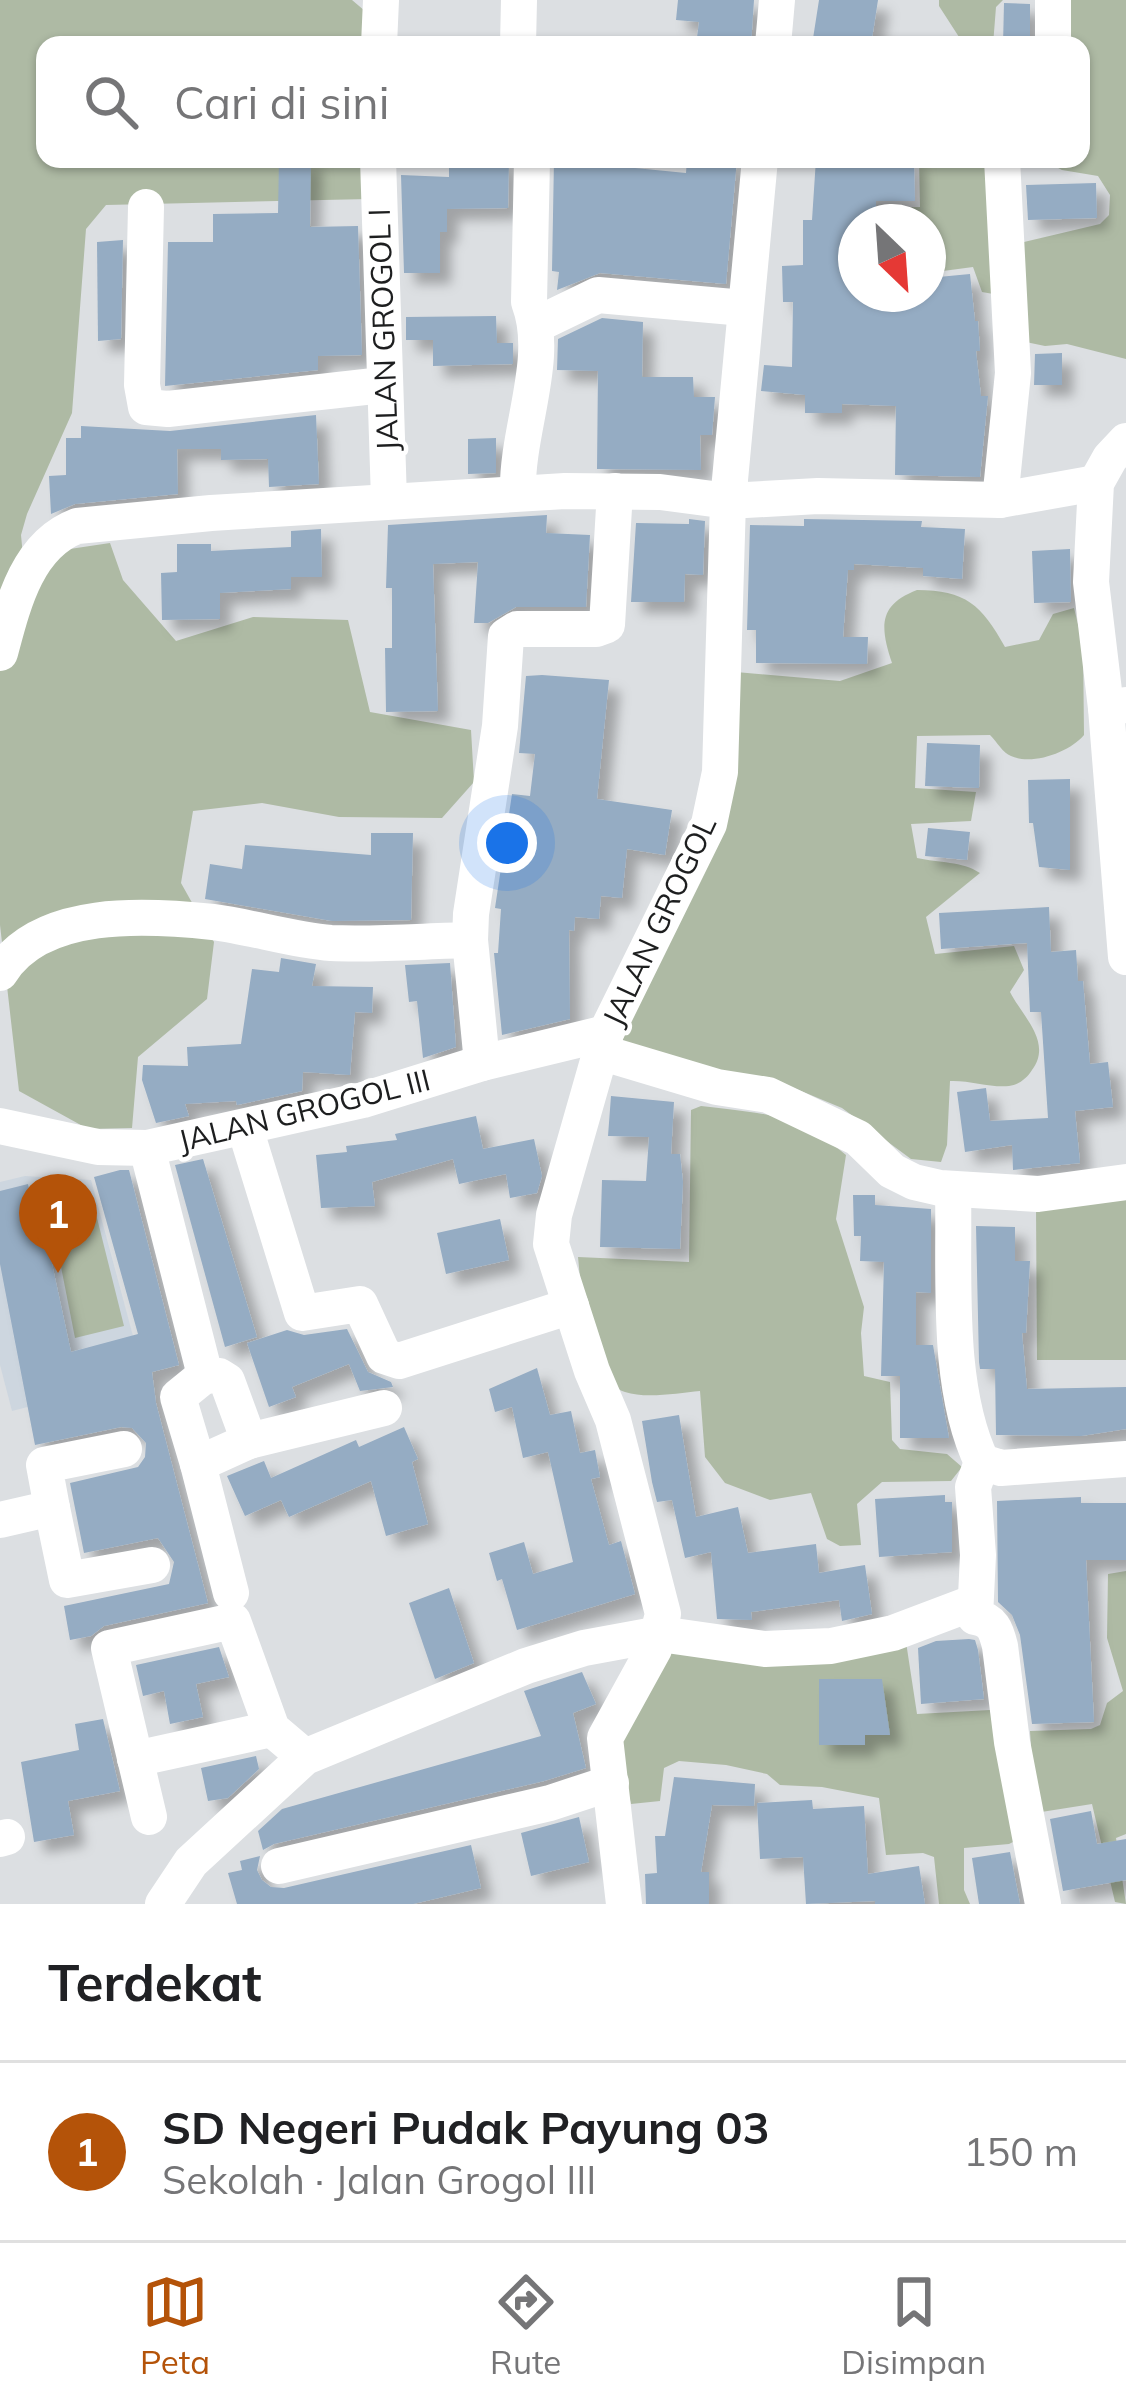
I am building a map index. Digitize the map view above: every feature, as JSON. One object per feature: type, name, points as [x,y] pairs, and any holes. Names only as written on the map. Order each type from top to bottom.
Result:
[{"type":"street","points":[[379,36],[381,0]]},
{"type":"street","points":[[518,36],[519,0]]},
{"type":"street","points":[[773,36],[777,0]]},
{"type":"street","points":[[1052,0],[1053,36]]},
{"type":"street","name":"JALAN GROGOL I","points":[[377,168],[389,500]]},
{"type":"street","points":[[518,493],[517,461],[538,356],[538,324],[529,302],[532,168]]},
{"type":"street","name":"JALAN GROGOL","points":[[660,1634],[661,1594],[625,1464],[551,1244],[554,1215],[603,1043],[709,824],[714,801],[719,772],[728,501],[759,168]]},
{"type":"street","points":[[1000,500],[1012,373],[1001,168]]},
{"type":"street","points":[[146,207],[142,385],[146,407],[168,410],[383,385]]},
{"type":"street","points":[[538,324],[598,295],[744,308]]},
{"type":"street","points":[[1126,441],[1096,483],[1091,582],[1116,707],[1126,957]]},
{"type":"street","points":[[0,652],[38,550],[56,534],[103,521],[518,493],[660,492],[728,501],[818,496],[1000,500],[1096,483]]},
{"type":"street","points":[[482,1063],[470,940],[490,770],[500,726],[506,636],[517,628],[596,629],[607,625],[615,491]]},
{"type":"street","points":[[0,973],[10,957],[44,935],[128,919],[215,922],[334,943],[470,940]]},
{"type":"street","points":[[603,1043],[717,1087],[768,1095],[858,1138],[892,1171],[914,1182],[1038,1193],[1126,1182]]},
{"type":"street","name":"JALAN GROGOL III","points":[[0,1126],[98,1147],[147,1148],[363,1100],[482,1063],[603,1043]]},
{"type":"street","points":[[245,1128],[302,1313],[360,1304],[384,1356],[400,1360],[571,1306]]},
{"type":"street","points":[[147,1148],[205,1375]]},
{"type":"street","points":[[953,1189],[956,1320],[966,1421],[982,1462],[973,1487],[978,1556],[975,1617],[987,1619],[1000,1646],[1042,1904]]},
{"type":"street","points":[[231,1593],[178,1396],[205,1375],[219,1376],[226,1381],[249,1441]]},
{"type":"street","points":[[198,1464],[249,1441],[384,1408]]},
{"type":"street","points":[[124,1449],[44,1465],[67,1580],[152,1565]]},
{"type":"street","points":[[982,1462],[1001,1468],[1126,1459]]},
{"type":"street","points":[[0,1520],[52,1508]]},
{"type":"street","points":[[163,1904],[191,1862],[304,1757],[526,1666],[584,1648],[660,1634],[765,1649],[831,1646],[893,1633],[975,1602]]},
{"type":"street","points":[[149,1817],[109,1648],[233,1621],[272,1729],[304,1757]]},
{"type":"street","points":[[624,1904],[605,1738],[660,1634]]},
{"type":"street","points":[[135,1759],[272,1729]]},
{"type":"street","points":[[278,1866],[527,1809],[611,1783]]},
{"type":"shaded area","points":[[25,1176],[91,1180],[144,1377],[12,1411],[0,1365],[0,1182]]},
{"type":"green space","points":[[0,0],[352,0],[372,17],[372,36],[36,36],[36,168],[370,168],[369,199],[106,205],[86,229],[72,413],[27,514],[21,535],[23,556],[110,543],[123,580],[176,641],[253,617],[348,620],[370,712],[471,730],[474,782],[442,818],[339,817],[262,803],[193,811],[181,883],[214,942],[207,999],[138,1057],[132,1128],[88,1129],[19,1091],[0,925]]},
{"type":"green space","points":[[939,0],[1003,0],[996,7],[994,36],[958,36]]},
{"type":"green space","points":[[1061,0],[1126,0],[1126,359],[1067,344],[1021,341],[1024,242],[1100,224],[1109,215],[1110,195],[1098,176],[1058,168],[1090,168],[1090,36],[1063,36]]},
{"type":"green space","points":[[919,168],[1004,168],[999,295],[982,292],[973,267],[946,271],[946,204],[920,204]]},
{"type":"green space","points":[[917,590],[948,593],[970,603],[1005,647],[1039,640],[1053,614],[1074,608],[1083,644],[1084,735],[1070,747],[1050,756],[1020,759],[1005,752],[990,735],[917,736],[915,788],[976,792],[971,821],[911,824],[917,858],[958,864],[980,873],[926,917],[935,954],[1014,946],[1024,970],[1010,992],[1039,1049],[1032,1070],[1016,1084],[950,1081],[947,1145],[941,1162],[911,1159],[842,1108],[789,1086],[614,1067],[629,1015],[657,955],[736,672],[840,681],[892,663],[885,619],[895,603]]},
{"type":"green space","points":[[701,1106],[795,1123],[846,1155],[836,1219],[864,1307],[864,1376],[890,1382],[892,1440],[900,1449],[947,1454],[962,1467],[951,1481],[882,1482],[857,1504],[861,1545],[840,1546],[827,1539],[811,1493],[770,1500],[725,1483],[705,1457],[700,1391],[625,1392],[611,1384],[593,1353],[578,1257],[689,1262],[691,1110]]},
{"type":"green space","points":[[1126,1197],[1126,1360],[1037,1360],[1036,1207]]},
{"type":"green space","points":[[94,1206],[124,1326],[75,1338],[51,1216]]},
{"type":"green space","points":[[1126,1571],[1126,1834],[1116,1838],[1126,1904],[1115,1902],[1092,1804],[1035,1813],[1030,1731],[1091,1729],[1100,1725],[1107,1703],[1123,1691],[1107,1638],[1108,1574]]},
{"type":"green space","points":[[906,1642],[917,1714],[990,1710],[1023,1837],[1009,1844],[964,1848],[964,1890],[970,1904],[939,1904],[934,1857],[886,1855],[879,1798],[780,1785],[767,1774],[679,1761],[664,1768],[660,1801],[631,1804],[622,1760],[623,1727],[675,1644]]},
{"type":"building","points":[[678,0],[754,0],[752,36],[697,36],[699,22],[676,20]]},
{"type":"building","points":[[819,0],[878,0],[872,36],[813,36]]},
{"type":"building","points":[[1004,3],[1030,4],[1030,36],[1003,36]]},
{"type":"building","points":[[279,168],[311,168],[310,227],[358,226],[362,355],[318,356],[318,370],[165,386],[168,242],[213,242],[213,214],[278,213]]},
{"type":"building","points":[[449,168],[509,168],[508,208],[447,209],[447,232],[440,232],[440,273],[404,273],[401,175],[449,177]]},
{"type":"building","points":[[554,168],[686,173],[686,168],[736,168],[726,284],[600,273],[557,290],[559,272],[552,271]]},
{"type":"building","points":[[815,168],[914,168],[915,201],[838,204],[838,312],[946,312],[946,276],[970,274],[978,321],[981,396],[988,396],[980,477],[895,475],[896,406],[842,404],[842,413],[805,413],[805,395],[761,391],[764,365],[792,367],[793,302],[783,302],[782,266],[803,265],[803,220],[812,220]]},
{"type":"building","points":[[1096,183],[1097,218],[1028,220],[1026,185]]},
{"type":"building","points":[[123,240],[121,339],[98,341],[97,242]]},
{"type":"building","points":[[496,316],[497,343],[513,343],[513,364],[433,366],[433,340],[406,340],[406,317]]},
{"type":"building","points":[[602,318],[643,322],[642,377],[693,377],[694,397],[715,397],[712,435],[700,435],[701,470],[597,469],[598,371],[557,370],[558,339]]},
{"type":"building","points":[[1062,353],[1062,385],[1034,385],[1035,354]]},
{"type":"building","points":[[316,415],[319,484],[269,487],[268,459],[221,460],[221,449],[177,449],[178,494],[75,504],[51,514],[49,476],[66,475],[66,438],[81,438],[81,426],[170,431]]},
{"type":"building","points":[[496,438],[496,473],[468,474],[468,439]]},
{"type":"building","points":[[547,515],[546,533],[590,535],[586,607],[516,607],[488,623],[474,623],[478,562],[433,564],[438,711],[386,712],[385,648],[392,648],[392,588],[386,588],[388,525]]},
{"type":"building","points":[[689,519],[705,521],[703,575],[685,574],[684,602],[631,602],[636,523],[689,524]]},
{"type":"building","points":[[804,519],[922,521],[921,527],[965,529],[962,579],[923,576],[923,568],[854,564],[854,570],[848,570],[843,637],[868,637],[867,664],[756,663],[756,630],[747,630],[750,525],[804,526]]},
{"type":"building","points":[[321,529],[322,577],[291,577],[291,589],[220,593],[220,619],[162,620],[161,573],[177,572],[177,544],[211,544],[211,551],[291,547],[291,531]]},
{"type":"building","points":[[1070,549],[1071,602],[1034,603],[1032,551]]},
{"type":"building","points":[[526,676],[609,680],[597,799],[672,810],[665,855],[627,849],[622,898],[601,896],[599,919],[575,917],[574,931],[569,930],[570,1019],[502,1035],[494,953],[498,953],[501,909],[495,908],[512,794],[530,796],[535,754],[519,753]]},
{"type":"building","points":[[927,743],[980,745],[979,788],[925,786]]},
{"type":"building","points":[[1070,779],[1070,870],[1039,867],[1033,823],[1029,823],[1028,780]]},
{"type":"building","points":[[928,828],[970,832],[967,860],[925,856]]},
{"type":"building","points":[[371,833],[413,833],[411,920],[332,921],[205,899],[210,864],[242,869],[245,845],[371,855]]},
{"type":"building","points":[[1049,907],[1051,952],[1076,950],[1090,1064],[1108,1062],[1113,1107],[1075,1111],[1080,1163],[1013,1170],[1012,1145],[965,1152],[957,1092],[986,1088],[990,1121],[1048,1118],[1041,1012],[1030,1012],[1027,943],[941,949],[939,913]]},
{"type":"building","points":[[281,958],[316,964],[312,986],[373,987],[372,1013],[355,1012],[350,1075],[303,1072],[302,1091],[237,1105],[236,1101],[185,1104],[189,1116],[156,1123],[142,1080],[143,1065],[188,1066],[187,1047],[241,1044],[252,969],[279,972]]},
{"type":"building","points":[[450,963],[456,1047],[423,1058],[417,1001],[409,1002],[405,965]]},
{"type":"building","points":[[611,1096],[674,1102],[671,1154],[680,1154],[683,1182],[680,1249],[600,1247],[602,1180],[646,1181],[649,1137],[608,1136]]},
{"type":"building","points":[[476,1116],[483,1149],[534,1139],[542,1176],[537,1193],[510,1198],[506,1174],[459,1184],[453,1159],[372,1182],[375,1206],[321,1208],[316,1155],[397,1140],[395,1134]]},
{"type":"building","points":[[203,1159],[257,1337],[225,1347],[175,1165]]},
{"type":"building","points":[[129,1170],[179,1365],[152,1372],[208,1603],[104,1626],[91,1636],[70,1640],[64,1606],[169,1584],[174,1562],[158,1538],[84,1553],[70,1483],[138,1467],[146,1443],[132,1428],[121,1427],[35,1445],[0,1264],[0,1191],[28,1184],[34,1214],[41,1213],[71,1352],[138,1334],[94,1177]]},
{"type":"building","points":[[853,1195],[875,1195],[875,1205],[931,1209],[931,1293],[916,1292],[916,1345],[933,1345],[949,1438],[900,1438],[900,1376],[881,1376],[884,1262],[860,1261],[861,1236],[854,1236]]},
{"type":"building","points":[[500,1219],[509,1260],[446,1274],[437,1233]]},
{"type":"building","points":[[976,1226],[1015,1227],[1015,1261],[1030,1261],[1026,1333],[1022,1333],[1027,1389],[1126,1387],[1126,1429],[1081,1436],[996,1435],[995,1369],[980,1369],[979,1362]]},
{"type":"building","points":[[347,1329],[368,1372],[393,1387],[360,1391],[349,1364],[292,1387],[296,1397],[269,1407],[247,1343],[287,1330],[304,1335]]},
{"type":"building","points":[[537,1368],[550,1415],[571,1411],[580,1453],[595,1450],[600,1477],[591,1479],[609,1545],[621,1541],[635,1594],[517,1630],[489,1553],[524,1542],[533,1574],[573,1562],[548,1452],[523,1458],[512,1407],[495,1412],[489,1389]]},
{"type":"building","points":[[679,1415],[696,1517],[738,1507],[748,1553],[816,1544],[819,1573],[865,1565],[872,1614],[842,1621],[839,1600],[751,1612],[752,1620],[717,1619],[711,1552],[685,1558],[672,1500],[657,1502],[652,1482],[642,1421]]},
{"type":"building","points":[[404,1427],[418,1459],[412,1462],[428,1524],[386,1536],[371,1481],[289,1517],[281,1500],[245,1516],[227,1476],[264,1461],[271,1478],[356,1440],[359,1447]]},
{"type":"building","points":[[945,1495],[945,1502],[952,1502],[952,1552],[879,1557],[875,1499]]},
{"type":"building","points":[[1081,1497],[1081,1503],[1126,1503],[1126,1560],[1086,1560],[1094,1722],[1032,1724],[1020,1635],[1012,1615],[998,1602],[997,1501]]},
{"type":"building","points":[[449,1588],[474,1663],[435,1679],[409,1603]]},
{"type":"building","points":[[975,1640],[978,1650],[984,1699],[921,1704],[918,1648],[936,1641]]},
{"type":"building","points":[[219,1647],[229,1677],[196,1684],[203,1717],[170,1724],[164,1691],[143,1696],[136,1665]]},
{"type":"building","points":[[582,1672],[596,1704],[573,1713],[586,1768],[263,1850],[258,1831],[282,1809],[541,1736],[524,1691]]},
{"type":"building","points":[[819,1679],[882,1679],[890,1735],[865,1735],[865,1745],[819,1745]]},
{"type":"building","points":[[103,1719],[120,1791],[68,1801],[74,1835],[34,1842],[21,1762],[79,1750],[75,1724]]},
{"type":"building","points":[[256,1756],[259,1769],[228,1798],[208,1801],[201,1768]]},
{"type":"building","points":[[674,1777],[755,1784],[754,1806],[712,1805],[701,1872],[709,1872],[709,1904],[646,1904],[645,1874],[657,1873],[655,1836],[665,1836]]},
{"type":"building","points":[[812,1800],[813,1809],[864,1806],[868,1874],[919,1866],[925,1904],[806,1904],[803,1857],[760,1859],[757,1803]]},
{"type":"building","points":[[1091,1811],[1097,1844],[1126,1839],[1126,1880],[1063,1891],[1050,1819]]},
{"type":"building","points":[[579,1817],[589,1862],[531,1876],[521,1833]]},
{"type":"building","points":[[471,1845],[481,1888],[413,1904],[237,1904],[228,1873],[242,1870],[240,1861],[260,1856],[257,1870],[262,1880],[284,1888]]},
{"type":"building","points":[[1010,1852],[1020,1904],[979,1904],[972,1858]]},
{"type":"place","name":"SD Negeri Pudak Payung 03","points":[[58,1273]]}]
